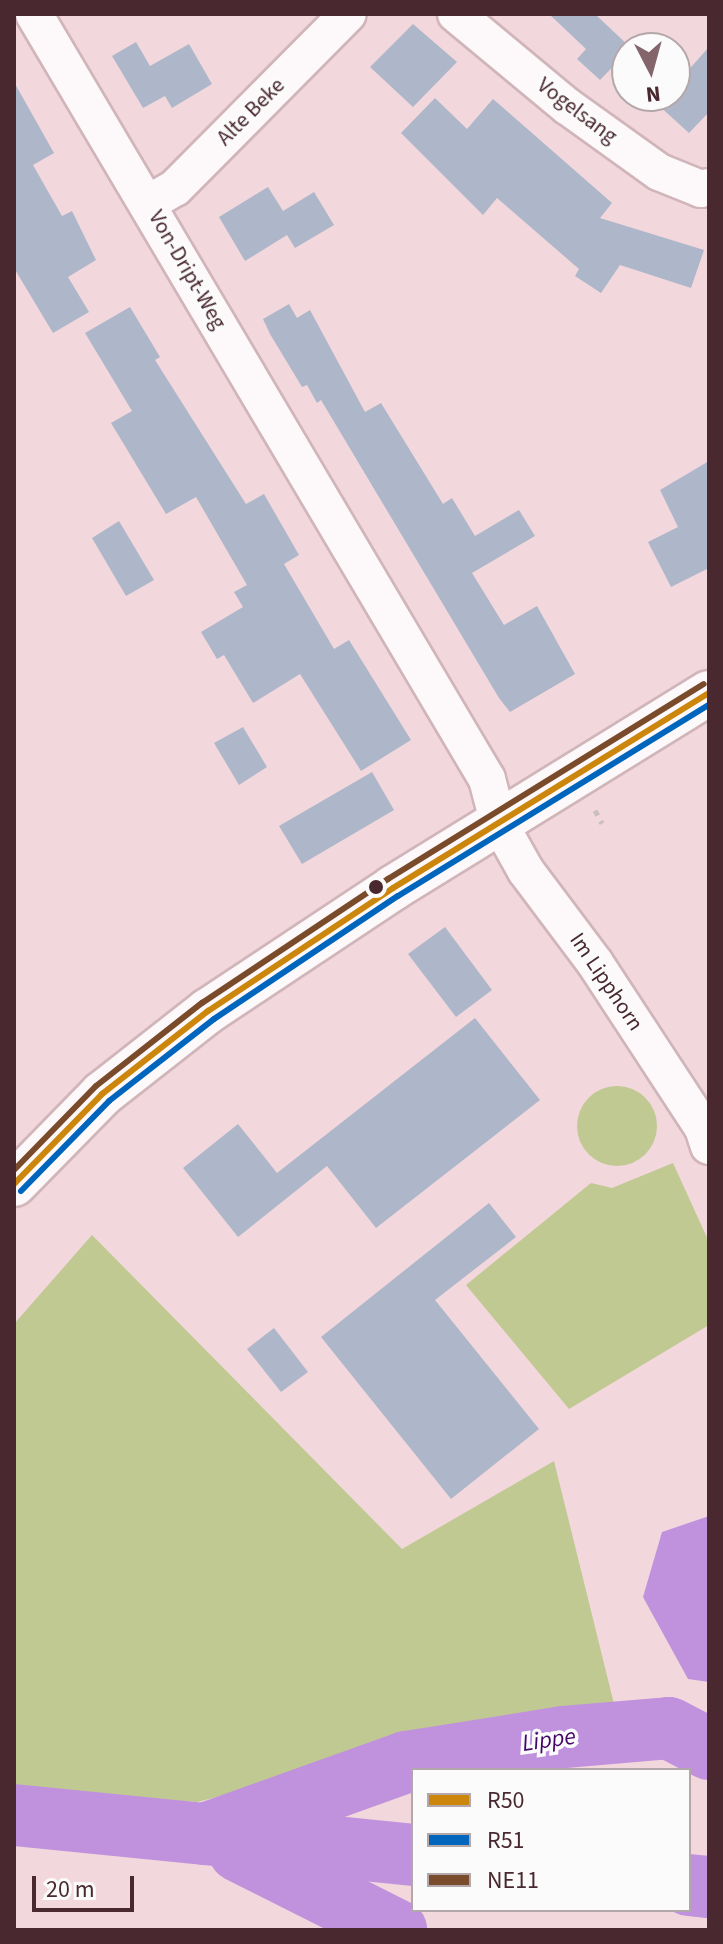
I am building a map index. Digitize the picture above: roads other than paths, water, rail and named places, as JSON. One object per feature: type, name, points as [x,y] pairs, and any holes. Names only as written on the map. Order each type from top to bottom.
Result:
[{"type":"street","name":"Von-Dript-Weg","points":[[34,14],[487,779],[498,821]]},
{"type":"street","name":"Alte Beke","points":[[147,204],[175,188],[348,14]]},
{"type":"street","name":"Vogelsang","points":[[456,14],[567,106],[659,172],[701,189],[709,187]]},
{"type":"street","points":[[14,1184],[102,1094],[208,1011],[498,821],[709,693]]},
{"type":"street","name":"Im Lipphorn","points":[[498,821],[526,871],[595,963],[703,1128],[709,1146]]},
{"type":"waterway","name":"Lippe","points":[[205,1834],[406,1762],[564,1737],[669,1728],[709,1749]]},
{"type":"waterway","name":"Lippe","points":[[14,1815],[411,1855]]},
{"type":"waterway","name":"Lippe","points":[[239,1851],[396,1930]]},
{"type":"waterway","name":"Lippe","points":[[691,1885],[709,1887]]}]
